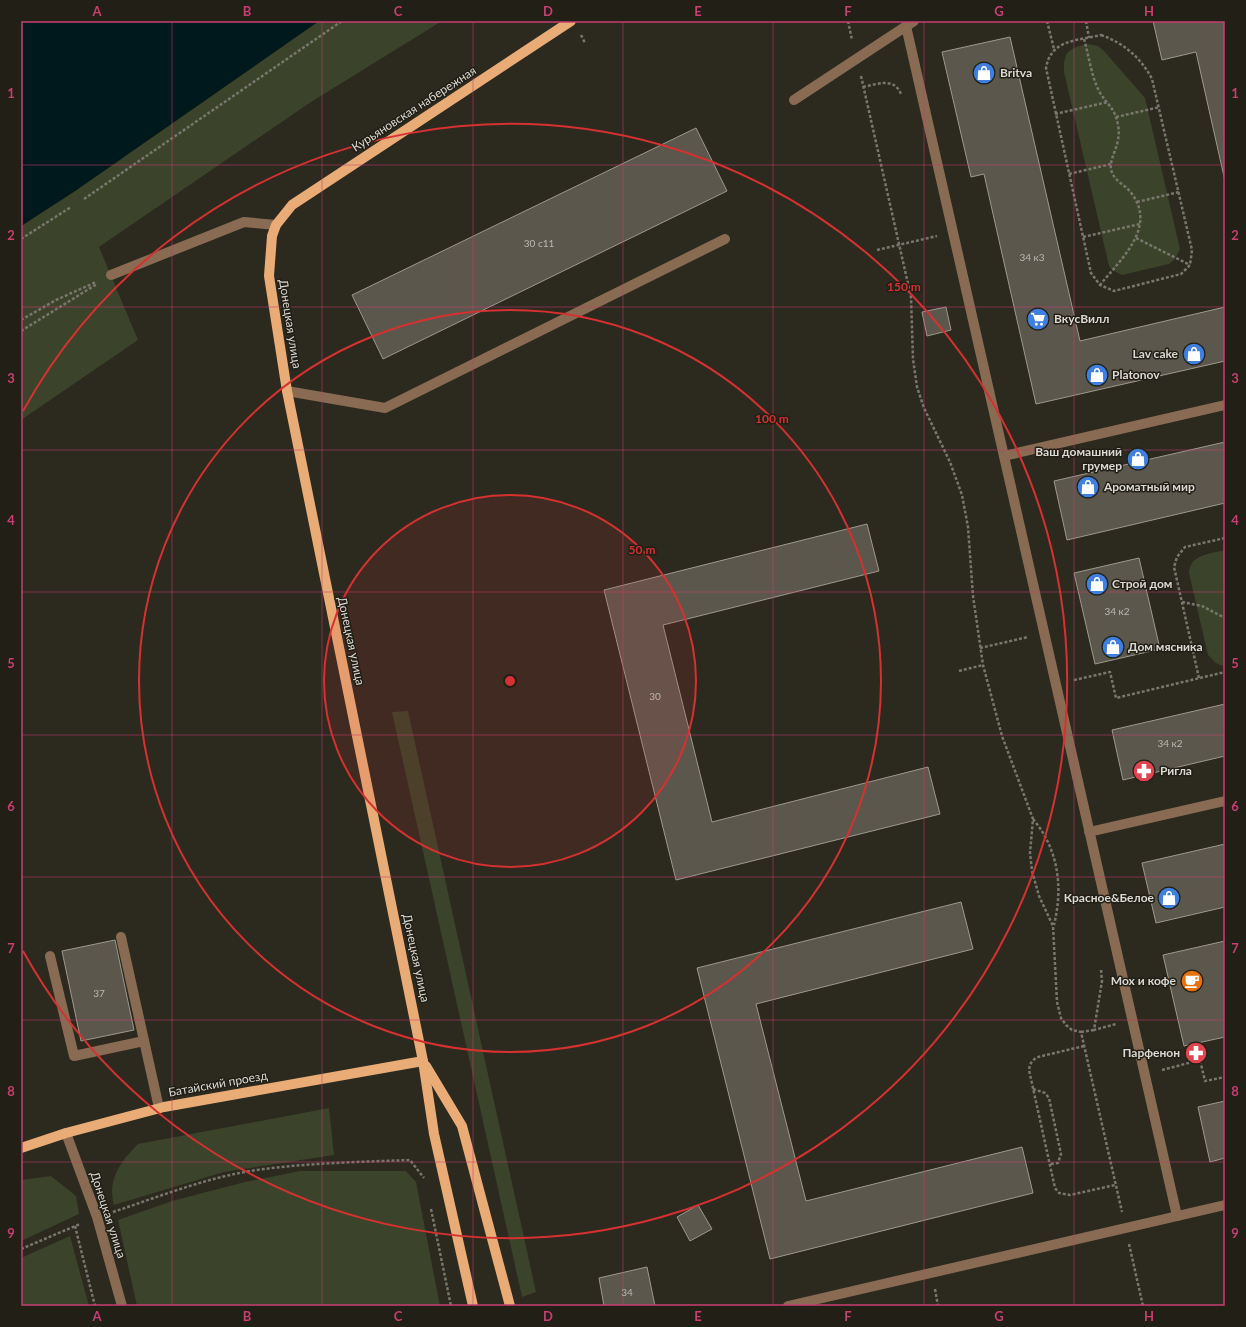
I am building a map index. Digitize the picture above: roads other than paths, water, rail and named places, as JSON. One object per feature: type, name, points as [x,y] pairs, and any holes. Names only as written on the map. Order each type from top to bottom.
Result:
[{"type":"main road","name":"Курьяновская набережная","points":[[276,225],[292,205],[571,21]]},
{"type":"main road","name":"Донецкая улица","points":[[276,225],[272,236],[269,276],[287,391],[423,1061],[434,1134],[473,1306]]},
{"type":"main road","name":"Донецкая улица","points":[[423,1061],[462,1126],[510,1306]]},
{"type":"main road","name":"Батайский проезд","points":[[21,1148],[66,1133],[159,1108],[423,1061]]},
{"type":"street","points":[[794,100],[910,24],[953,233],[1177,1216]]},
{"type":"street","points":[[111,275],[244,222],[276,225]]},
{"type":"street","points":[[287,391],[385,408],[725,239]]},
{"type":"street","points":[[1004,456],[1225,405]]},
{"type":"street","points":[[1089,832],[1225,800]]},
{"type":"street","points":[[121,937],[159,1108]]},
{"type":"street","points":[[50,956],[74,1056],[144,1041]]},
{"type":"street","name":"Донецкая улица","points":[[66,1133],[97,1217],[122,1306]]},
{"type":"street","points":[[788,1306],[1225,1206]]},
{"type":"water","points":[[21,21],[319,21],[75,191],[21,226]]},
{"type":"place","name":"Britva","points":[[984,73]]},
{"type":"place","name":"ВкусВилл","points":[[1038,319]]},
{"type":"place","name":"Lav cake","points":[[1194,354]]},
{"type":"place","name":"Platonov","points":[[1097,375]]},
{"type":"place","name":"Ваш домашний грумер","points":[[1138,459]]},
{"type":"place","name":"Ароматный мир","points":[[1088,487]]},
{"type":"place","name":"Строй дом","points":[[1097,584]]},
{"type":"place","name":"Дом мясника","points":[[1113,647]]},
{"type":"place","name":"Ригла","points":[[1144,771]]},
{"type":"place","name":"Красное&Белое","points":[[1169,898]]},
{"type":"place","name":"Мох и кофе","points":[[1192,981]]},
{"type":"place","name":"Парфенон","points":[[1196,1053]]}]
